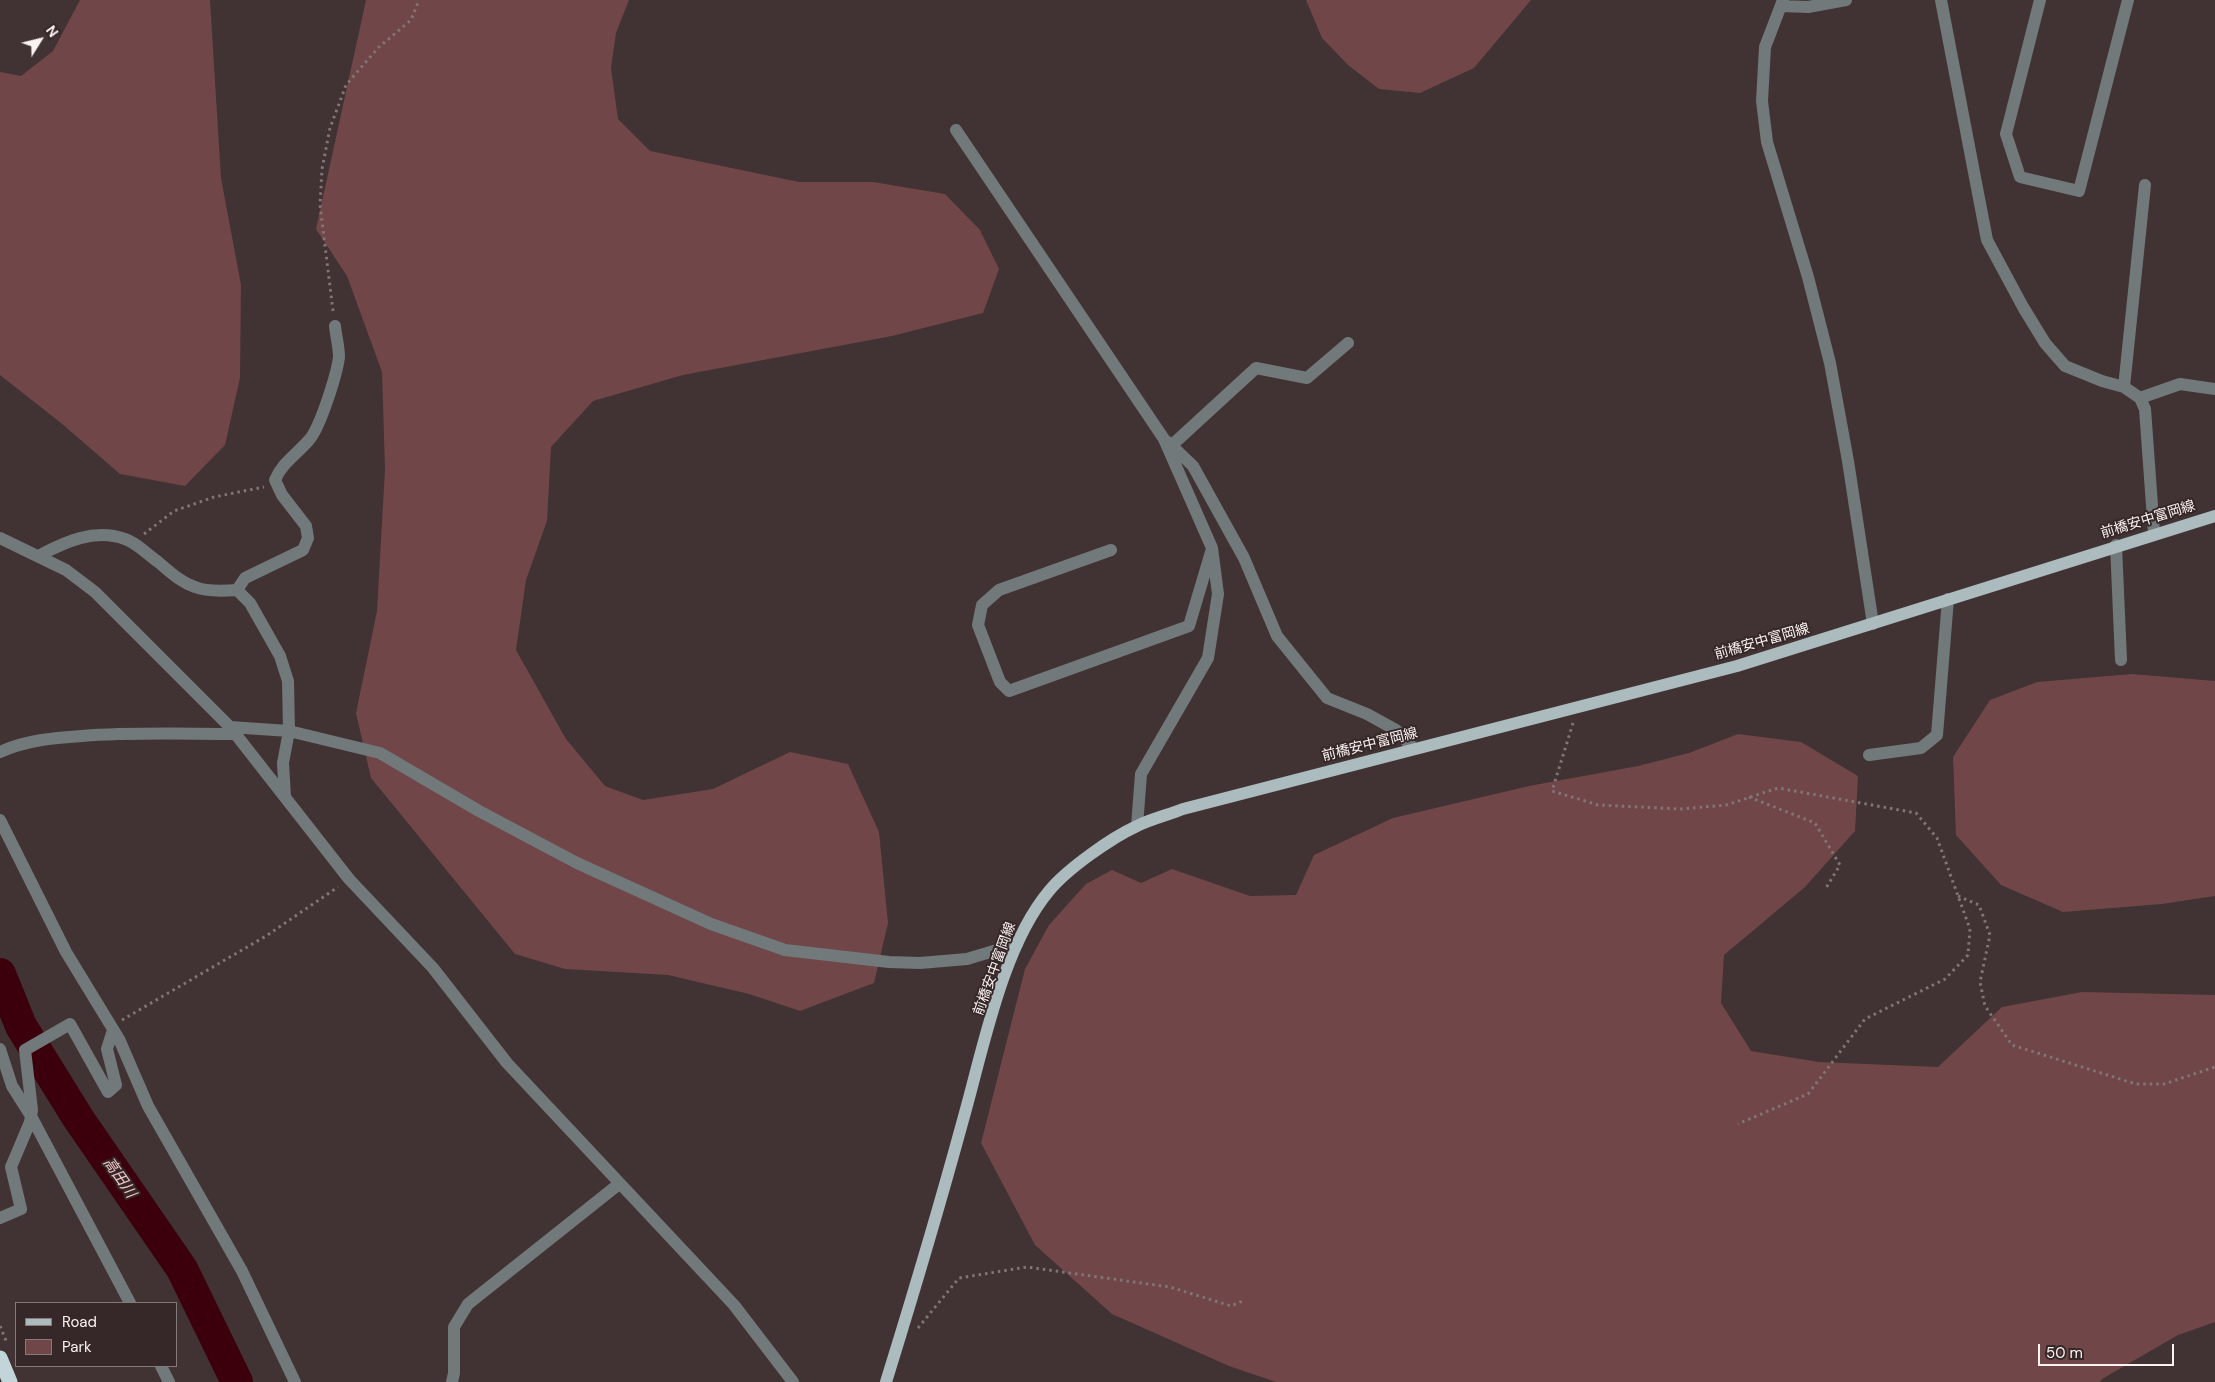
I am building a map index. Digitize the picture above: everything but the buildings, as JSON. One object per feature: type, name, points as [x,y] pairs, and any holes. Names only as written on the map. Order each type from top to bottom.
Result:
[{"type":"highway","points":[[0,1358],[10,1382]]},
{"type":"main road","name":"前橋安中富岡線","points":[[886,1382],[931,1237],[1001,988],[1017,944],[1030,918],[1050,890],[1100,849],[1137,826],[1183,809],[1737,666],[2154,533],[2215,516]]},
{"type":"street","points":[[1846,0],[1808,7],[1782,3],[1765,47],[1762,101],[1767,142],[1808,277],[1830,363],[1848,461],[1873,624]]},
{"type":"street","points":[[1941,0],[1987,240],[2027,314],[2045,343],[2065,366],[2102,381],[2124,387],[2140,398],[2145,409],[2154,533]]},
{"type":"street","points":[[2040,0],[2006,134],[2020,177],[2079,191],[2128,0]]},
{"type":"street","points":[[956,130],[1168,442],[1212,548],[1218,594],[1208,658],[1141,774],[1137,826]]},
{"type":"street","points":[[2124,387],[2144,185]]},
{"type":"street","points":[[237,590],[245,578],[303,550],[308,538],[306,526],[282,495],[275,480],[280,469],[311,438],[322,414],[335,376],[339,355],[335,326]]},
{"type":"street","points":[[1168,442],[1256,368],[1307,378],[1348,343]]},
{"type":"street","points":[[2140,398],[2180,384],[2215,389]]},
{"type":"street","points":[[1168,442],[1193,466],[1240,550],[1277,636],[1327,698],[1367,714],[1396,730],[1414,749]]},
{"type":"street","points":[[38,556],[67,541],[92,535],[126,540],[182,581],[196,588],[222,591],[237,590],[250,603],[280,656],[288,681],[288,731],[283,763],[285,797]]},
{"type":"street","points":[[0,538],[66,570],[95,592],[233,731],[350,879],[433,968],[508,1064],[618,1184],[734,1304],[793,1382]]},
{"type":"street","points":[[2116,545],[2121,660]]},
{"type":"street","points":[[1111,550],[999,590],[982,605],[978,625],[1000,682],[1009,691],[1189,626],[1212,548]]},
{"type":"street","points":[[1869,755],[1922,748],[1937,735],[1948,599]]},
{"type":"street","points":[[0,752],[13,746],[53,738],[100,734],[288,731],[380,753],[479,811],[577,863],[711,924],[785,950],[889,962],[920,963],[967,959],[1017,944]]},
{"type":"street","points":[[0,820],[66,952],[112,1028],[148,1106],[242,1271],[295,1382]]},
{"type":"street","points":[[0,1218],[21,1209],[11,1167],[31,1116],[25,1050],[70,1024],[108,1092],[116,1085],[108,1049],[112,1028]]},
{"type":"street","points":[[0,1049],[12,1086],[31,1116],[129,1302]]},
{"type":"street","points":[[452,1382],[454,1373],[454,1327],[468,1304],[618,1184]]},
{"type":"street","points":[[162,1367],[169,1382]]},
{"type":"path","points":[[335,326],[320,205],[322,169],[330,128],[346,85],[378,48],[411,20],[419,0]]},
{"type":"path","points":[[126,540],[140,537],[174,511],[214,497],[261,489],[275,480]]},
{"type":"path","points":[[1577,707],[1552,791],[1598,805],[1681,809],[1726,805],[1778,788],[1916,814],[1937,838],[1970,929],[1968,955],[1944,979],[1864,1019],[1808,1094],[1738,1124]]},
{"type":"path","points":[[1749,798],[1815,824],[1840,865],[1826,888]]},
{"type":"path","points":[[112,1028],[266,936],[350,879]]},
{"type":"path","points":[[1958,896],[1979,905],[1990,935],[1980,982],[1984,1006],[2012,1045],[2136,1084],[2164,1084],[2215,1067]]},
{"type":"path","points":[[899,1340],[922,1325],[958,1278],[1027,1267],[1170,1287],[1231,1306],[1244,1300]]},
{"type":"green space","points":[[80,0],[210,0],[221,178],[241,285],[240,378],[225,445],[185,486],[120,474],[61,423],[0,375],[0,72],[21,76],[53,51]]},
{"type":"green space","points":[[366,0],[629,0],[616,33],[611,68],[618,119],[650,151],[799,182],[873,182],[945,194],[980,230],[999,269],[983,313],[892,336],[683,375],[593,401],[551,447],[547,521],[526,580],[516,650],[566,739],[605,786],[643,800],[713,789],[790,752],[848,764],[879,832],[888,923],[874,983],[800,1011],[749,994],[668,975],[565,969],[515,954],[371,778],[356,713],[377,611],[385,469],[382,372],[347,276],[316,229]]},
{"type":"green space","points":[[1306,0],[1531,0],[1474,68],[1420,93],[1379,89],[1348,65],[1322,38]]},
{"type":"green space","points":[[2132,674],[2215,681],[2215,896],[2162,904],[2063,912],[2001,885],[1956,835],[1953,757],[1990,700],[2037,682]]},
{"type":"green space","points":[[1738,734],[1801,742],[1858,776],[1855,831],[1805,887],[1724,955],[1721,1003],[1751,1051],[1819,1062],[1938,1067],[2002,1007],[2082,992],[2215,995],[2215,1322],[2178,1335],[2102,1379],[2100,1382],[1276,1382],[1229,1366],[1112,1314],[1035,1245],[981,1143],[1025,969],[1049,925],[1086,884],[1112,870],[1141,883],[1172,869],[1250,896],[1296,895],[1314,855],[1393,818],[1529,786],[1638,766],[1689,753]]},
{"type":"waterway","name":"高田川","points":[[0,974],[21,1026],[78,1118],[182,1269],[237,1382]]}]
